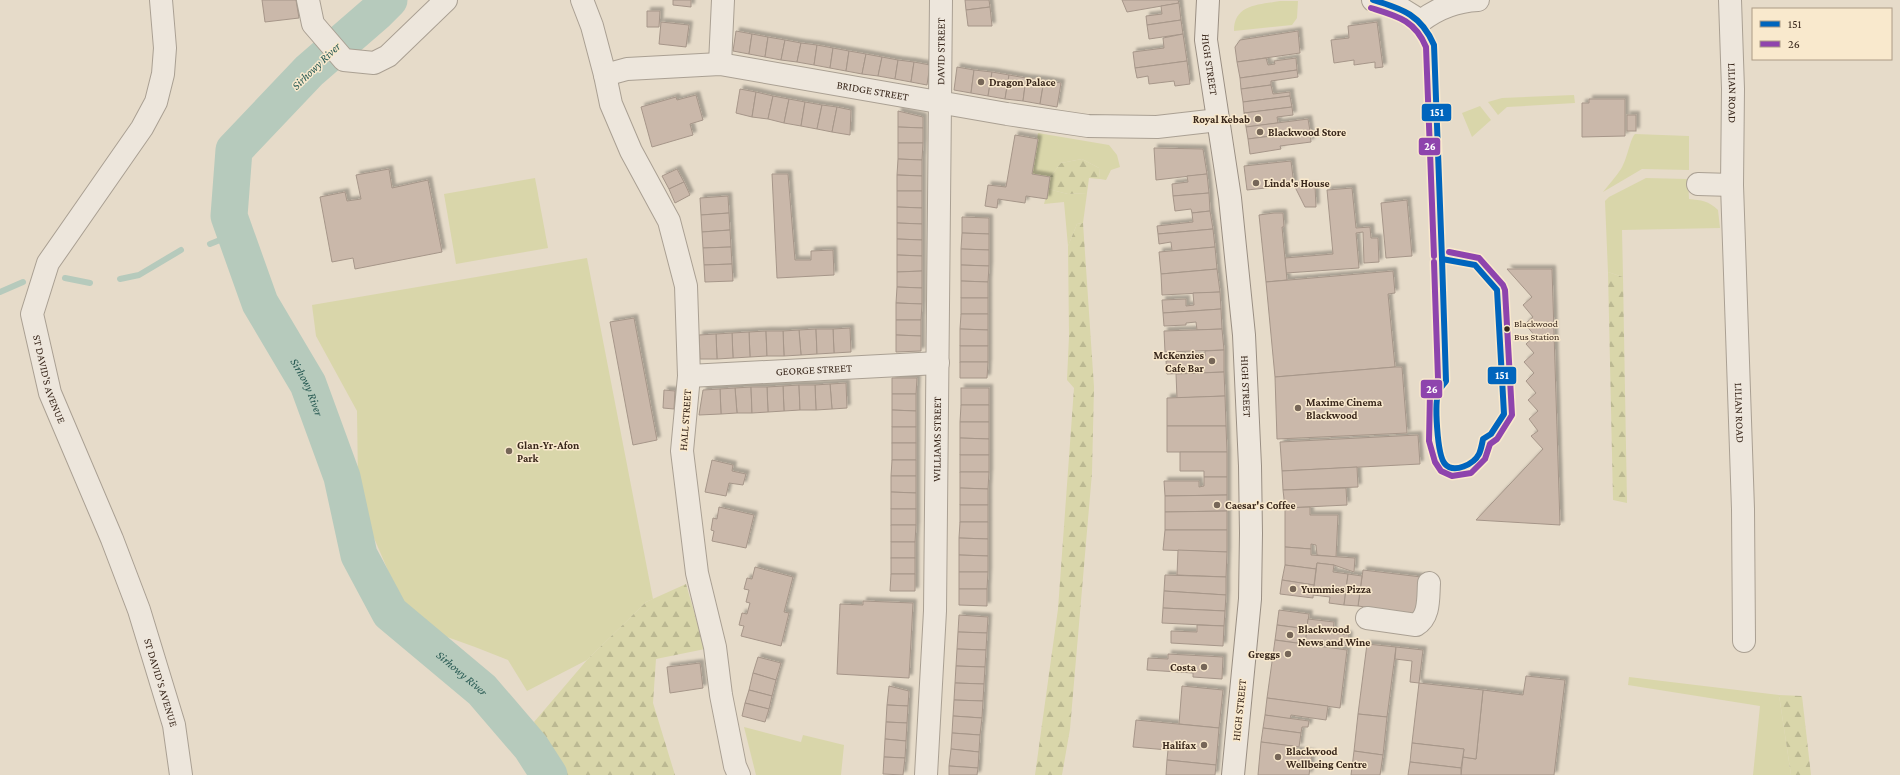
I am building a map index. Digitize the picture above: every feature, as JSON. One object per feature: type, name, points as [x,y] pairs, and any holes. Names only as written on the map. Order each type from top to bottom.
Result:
[{"type":"street","name":"ST DAVID'S AVENUE","points":[[161,0],[165,48],[163,74],[156,102],[142,128],[48,263],[32,314],[50,393],[112,539],[139,610],[174,725],[180,775]]},
{"type":"street","points":[[308,0],[313,24],[344,60],[374,63],[388,56],[446,0]]},
{"type":"street","points":[[582,0],[592,26],[606,75]]},
{"type":"street","points":[[720,64],[722,0]]},
{"type":"street","name":"DAVID STREET","points":[[940,102],[941,0]]},
{"type":"street","name":"HIGH STREET","points":[[1208,0],[1206,40],[1230,198],[1244,335],[1250,474],[1250,599],[1233,775]]},
{"type":"street","points":[[1372,0],[1400,8],[1421,22],[1447,3],[1478,0]]},
{"type":"street","name":"LILIAN ROAD","points":[[1730,0],[1733,89],[1732,185],[1743,509],[1744,641]]},
{"type":"street","name":"BRIDGE STREET","points":[[606,75],[627,69],[720,64],[1088,126],[1157,127],[1218,120]]},
{"type":"street","name":"HALL STREET","points":[[606,75],[611,104],[631,151],[669,221],[686,286],[689,376],[682,451],[697,573],[715,647],[723,702],[735,766],[739,775]]},
{"type":"street","name":"WILLIAMS STREET","points":[[926,775],[935,610],[940,102]]},
{"type":"street","points":[[1698,184],[1732,185]]},
{"type":"street","name":"GEORGE STREET","points":[[689,376],[938,363]]},
{"type":"street","points":[[1367,618],[1416,625],[1423,621],[1426,613],[1429,583]]},
{"type":"green space","points":[[1280,1],[1298,1],[1297,18],[1292,25],[1234,31],[1235,22],[1238,15],[1249,7]]},
{"type":"green space","points":[[1574,95],[1575,103],[1507,107],[1498,115],[1488,102],[1502,98]]},
{"type":"green space","points":[[1480,106],[1491,120],[1472,137],[1462,113]]},
{"type":"green space","points":[[1038,133],[1109,145],[1117,155],[1120,167],[1111,170],[1106,180],[1100,179],[1099,168],[1082,159],[1061,163],[1050,177],[1032,174]]},
{"type":"green space","points":[[1635,134],[1689,136],[1689,170],[1642,169],[1603,192],[1621,169]]},
{"type":"green space","points":[[1082,159],[1099,168],[1100,179],[1089,178],[1087,193],[1068,194],[1048,189],[1050,177],[1061,163]]},
{"type":"green space","points":[[535,178],[548,248],[456,264],[444,194]]},
{"type":"green space","points":[[1646,178],[1688,179],[1689,199],[1705,202],[1718,210],[1720,228],[1622,230],[1623,277],[1608,272],[1605,201],[1609,197]]},
{"type":"green space","points":[[1048,189],[1068,194],[1087,193],[1083,223],[1077,224],[1068,246],[1064,202],[1044,204]]},
{"type":"green space","points":[[1083,223],[1094,387],[1092,473],[1070,729],[1062,775],[1035,775],[1058,609],[1074,388],[1067,380],[1069,336],[1068,246],[1077,224]]},
{"type":"green space","points":[[587,258],[653,599],[646,602],[587,660],[527,691],[508,660],[411,624],[371,531],[358,482],[357,411],[316,336],[312,305]]},
{"type":"green space","points":[[1608,272],[1623,277],[1627,503],[1613,500]]},
{"type":"green space","points":[[686,584],[705,649],[656,659],[653,703],[675,775],[564,775],[534,722],[587,660],[646,602]]},
{"type":"green space","points":[[1629,677],[1779,695],[1791,775],[1753,775],[1760,706],[1628,685]]},
{"type":"green space","points":[[1779,695],[1802,696],[1811,775],[1791,775]]},
{"type":"green space","points":[[744,727],[801,742],[803,735],[844,745],[841,775],[756,775]]},
{"type":"building","points":[[262,0],[296,0],[299,18],[265,22]]},
{"type":"building","points":[[673,0],[691,0],[691,7],[673,5]]},
{"type":"building","points":[[965,0],[989,0],[990,7],[966,10]]},
{"type":"building","points":[[1122,0],[1178,0],[1179,3],[1127,12]]},
{"type":"building","points":[[1179,3],[1181,20],[1147,25],[1146,16],[1162,14],[1161,6]]},
{"type":"building","points":[[990,7],[992,26],[968,26],[966,10]]},
{"type":"building","points":[[647,11],[660,11],[659,27],[647,27]]},
{"type":"building","points":[[1181,20],[1183,34],[1149,39],[1147,25]]},
{"type":"building","points":[[661,22],[689,25],[686,47],[659,44]]},
{"type":"building","points":[[1377,22],[1383,67],[1375,68],[1375,62],[1354,65],[1354,60],[1334,63],[1331,40],[1349,38],[1348,26]]},
{"type":"building","points":[[736,31],[752,34],[749,54],[733,51]]},
{"type":"building","points":[[1298,31],[1300,53],[1237,62],[1235,47],[1240,40]]},
{"type":"building","points":[[752,34],[768,37],[765,57],[749,54]]},
{"type":"building","points":[[1183,34],[1187,61],[1135,68],[1133,52],[1164,48],[1163,38]]},
{"type":"building","points":[[768,37],[785,40],[781,60],[765,57]]},
{"type":"building","points":[[785,40],[801,43],[797,62],[781,60]]},
{"type":"building","points":[[801,43],[817,45],[814,65],[797,62]]},
{"type":"building","points":[[817,45],[833,48],[830,68],[814,65]]},
{"type":"building","points":[[833,48],[849,51],[846,71],[830,68]]},
{"type":"building","points":[[849,51],[866,54],[862,74],[846,71]]},
{"type":"building","points":[[866,54],[882,57],[878,76],[862,74]]},
{"type":"building","points":[[882,57],[898,60],[895,79],[878,76]]},
{"type":"building","points":[[1266,58],[1268,65],[1275,64],[1274,61],[1296,58],[1297,70],[1240,78],[1237,62]]},
{"type":"building","points":[[898,60],[914,62],[911,82],[895,79]]},
{"type":"building","points":[[1187,61],[1190,84],[1175,86],[1174,81],[1149,84],[1148,76],[1137,78],[1135,68]]},
{"type":"building","points":[[914,62],[930,65],[927,85],[911,82]]},
{"type":"building","points":[[957,67],[974,70],[971,93],[954,90]]},
{"type":"building","points":[[974,70],[992,72],[988,96],[971,93]]},
{"type":"building","points":[[1297,70],[1298,77],[1271,81],[1271,85],[1241,89],[1240,78]]},
{"type":"building","points":[[992,72],[1009,75],[1005,99],[988,96]]},
{"type":"building","points":[[1009,75],[1026,78],[1023,101],[1005,99]]},
{"type":"building","points":[[1026,78],[1044,80],[1040,104],[1023,101]]},
{"type":"building","points":[[1044,80],[1061,83],[1057,107],[1040,104]]},
{"type":"building","points":[[1271,85],[1273,94],[1290,92],[1290,96],[1243,102],[1241,89]]},
{"type":"building","points":[[740,89],[756,92],[752,117],[736,113]]},
{"type":"building","points":[[756,92],[773,96],[768,119],[752,117]]},
{"type":"building","points":[[696,95],[703,120],[690,124],[693,135],[652,147],[641,107],[676,97],[677,100]]},
{"type":"building","points":[[773,96],[789,99],[784,123],[768,119]]},
{"type":"building","points":[[1290,96],[1292,107],[1244,113],[1243,102]]},
{"type":"building","points":[[789,99],[805,102],[801,126],[784,123]]},
{"type":"building","points":[[1589,99],[1625,99],[1625,136],[1582,137],[1582,103],[1589,103]]},
{"type":"building","points":[[805,102],[822,105],[817,129],[801,126]]},
{"type":"building","points":[[822,105],[837,107],[832,132],[817,129]]},
{"type":"building","points":[[837,107],[851,110],[850,135],[832,132]]},
{"type":"building","points":[[1292,107],[1293,115],[1277,117],[1278,123],[1246,127],[1244,113]]},
{"type":"building","points":[[898,111],[923,117],[923,128],[898,127]]},
{"type":"building","points":[[1627,115],[1636,115],[1636,131],[1627,131]]},
{"type":"building","points":[[1308,119],[1310,131],[1248,139],[1246,127]]},
{"type":"building","points":[[898,127],[923,128],[923,143],[898,143]]},
{"type":"building","points":[[1310,131],[1311,142],[1280,146],[1281,149],[1250,154],[1248,139]]},
{"type":"building","points":[[1015,135],[1038,139],[1032,174],[1050,177],[1047,199],[1026,196],[1025,203],[998,199],[997,208],[985,206],[988,185],[1006,187]]},
{"type":"building","points":[[898,143],[923,143],[922,160],[898,159]]},
{"type":"building","points":[[1154,148],[1203,149],[1207,174],[1156,180]]},
{"type":"building","points":[[898,159],[922,160],[922,176],[897,175]]},
{"type":"building","points":[[1291,161],[1294,185],[1247,190],[1244,166]]},
{"type":"building","points":[[389,169],[392,188],[428,180],[442,252],[355,269],[353,258],[332,262],[320,197],[345,192],[347,201],[361,199],[356,175]]},
{"type":"building","points":[[677,169],[684,182],[669,189],[662,176]]},
{"type":"building","points":[[772,174],[788,174],[795,260],[811,260],[811,251],[833,250],[834,275],[777,278]]},
{"type":"building","points":[[1207,174],[1209,193],[1173,196],[1172,184],[1188,182],[1187,176]]},
{"type":"building","points":[[897,175],[922,176],[922,191],[897,191]]},
{"type":"building","points":[[684,182],[690,195],[675,203],[669,189]]},
{"type":"building","points":[[1315,186],[1316,207],[1305,207],[1295,187]]},
{"type":"building","points":[[1352,188],[1356,228],[1370,227],[1371,238],[1378,238],[1379,262],[1364,263],[1363,232],[1356,233],[1359,268],[1286,273],[1285,258],[1333,254],[1327,190]]},
{"type":"building","points":[[897,191],[922,191],[922,208],[897,207]]},
{"type":"building","points":[[1209,193],[1210,211],[1192,213],[1191,209],[1175,211],[1173,196]]},
{"type":"building","points":[[728,196],[729,213],[701,215],[700,198]]},
{"type":"building","points":[[1407,200],[1412,256],[1386,258],[1381,203]]},
{"type":"building","points":[[897,207],[922,208],[922,224],[897,223]]},
{"type":"building","points":[[1210,211],[1213,229],[1158,234],[1157,226],[1193,222],[1192,213]]},
{"type":"building","points":[[729,213],[730,230],[702,232],[701,215]]},
{"type":"building","points":[[1283,213],[1284,227],[1282,227],[1287,280],[1266,282],[1259,215]]},
{"type":"building","points":[[962,217],[989,218],[989,234],[962,233]]},
{"type":"building","points":[[897,223],[922,224],[922,240],[897,239]]},
{"type":"building","points":[[1213,229],[1215,247],[1172,251],[1171,242],[1159,244],[1158,234]]},
{"type":"building","points":[[730,230],[731,247],[703,248],[702,232]]},
{"type":"building","points":[[962,233],[989,234],[989,250],[961,249]]},
{"type":"building","points":[[897,239],[922,240],[922,256],[897,255]]},
{"type":"building","points":[[731,247],[732,264],[704,265],[703,248]]},
{"type":"building","points":[[1215,247],[1217,269],[1161,274],[1159,252]]},
{"type":"building","points":[[961,249],[989,250],[989,266],[961,265]]},
{"type":"building","points":[[897,255],[922,256],[922,271],[897,272]]},
{"type":"building","points":[[732,264],[733,281],[705,282],[704,265]]},
{"type":"building","points":[[961,265],[989,266],[988,282],[961,281]]},
{"type":"building","points":[[1217,269],[1220,292],[1162,295],[1161,274]]},
{"type":"building","points":[[1507,269],[1552,269],[1560,525],[1476,520],[1543,449],[1531,436],[1538,431],[1529,419],[1538,411],[1528,400],[1536,393],[1526,381],[1534,373],[1524,362],[1534,353],[1526,344],[1535,336],[1525,324],[1533,317],[1523,305],[1532,297]]},
{"type":"building","points":[[922,271],[922,288],[897,287],[897,272]]},
{"type":"building","points":[[1393,271],[1395,293],[1388,294],[1395,367],[1275,377],[1266,282]]},
{"type":"building","points":[[961,281],[988,282],[988,298],[961,298]]},
{"type":"building","points":[[897,287],[922,288],[922,304],[896,303]]},
{"type":"building","points":[[1220,292],[1221,309],[1163,313],[1162,300],[1186,299],[1186,306],[1194,305],[1193,293]]},
{"type":"building","points":[[961,298],[988,298],[988,314],[961,314]]},
{"type":"building","points":[[896,303],[922,304],[921,320],[896,320]]},
{"type":"building","points":[[1221,309],[1222,329],[1197,330],[1196,322],[1186,323],[1186,325],[1164,326],[1163,313]]},
{"type":"building","points":[[961,314],[988,314],[988,330],[960,329]]},
{"type":"building","points":[[634,318],[657,440],[633,445],[610,322]]},
{"type":"building","points":[[896,320],[921,320],[921,336],[896,335]]},
{"type":"building","points":[[850,328],[851,352],[834,353],[833,329]]},
{"type":"building","points":[[816,329],[817,354],[801,355],[799,330]]},
{"type":"building","points":[[816,329],[833,329],[834,353],[817,354]]},
{"type":"building","points":[[960,329],[988,330],[988,346],[960,346]]},
{"type":"building","points":[[1222,329],[1224,350],[1165,352],[1164,331]]},
{"type":"building","points":[[799,330],[801,355],[784,356],[783,331]]},
{"type":"building","points":[[766,331],[767,356],[750,357],[749,332]]},
{"type":"building","points":[[766,331],[783,331],[784,356],[767,356]]},
{"type":"building","points":[[749,332],[750,357],[733,358],[732,333]]},
{"type":"building","points":[[732,333],[733,358],[717,359],[716,334]]},
{"type":"building","points":[[716,334],[717,359],[700,359],[699,335]]},
{"type":"building","points":[[896,335],[921,336],[921,351],[896,352]]},
{"type":"building","points":[[960,346],[988,346],[988,362],[960,362]]},
{"type":"building","points":[[1224,350],[1224,372],[1167,374],[1166,361],[1179,360],[1179,356],[1205,356],[1205,351]]},
{"type":"building","points":[[960,362],[988,362],[987,378],[960,378]]},
{"type":"building","points":[[1402,367],[1407,433],[1277,439],[1275,377]]},
{"type":"building","points":[[1224,372],[1225,396],[1177,398],[1176,374]]},
{"type":"building","points":[[892,378],[917,378],[916,394],[892,394]]},
{"type":"building","points":[[846,383],[847,408],[832,409],[830,384]]},
{"type":"building","points":[[830,384],[832,409],[816,410],[815,385]]},
{"type":"building","points":[[799,385],[800,410],[784,411],[783,386]]},
{"type":"building","points":[[799,385],[815,385],[816,410],[800,410]]},
{"type":"building","points":[[783,386],[784,411],[768,412],[767,387]]},
{"type":"building","points":[[751,387],[752,413],[737,413],[735,388]]},
{"type":"building","points":[[751,387],[767,387],[768,412],[752,413]]},
{"type":"building","points":[[735,388],[737,413],[721,414],[720,389]]},
{"type":"building","points":[[961,388],[989,388],[989,405],[961,405]]},
{"type":"building","points":[[720,389],[721,414],[699,415],[703,390]]},
{"type":"building","points":[[664,390],[675,391],[674,409],[663,408]]},
{"type":"building","points":[[892,394],[916,394],[916,411],[892,410]]},
{"type":"building","points":[[1225,396],[1226,426],[1167,426],[1167,398]]},
{"type":"building","points":[[961,405],[989,405],[989,422],[960,422]]},
{"type":"building","points":[[892,410],[916,411],[916,427],[892,427]]},
{"type":"building","points":[[960,422],[989,422],[989,439],[960,438]]},
{"type":"building","points":[[1167,426],[1226,426],[1227,452],[1167,452]]},
{"type":"building","points":[[892,427],[916,427],[916,443],[892,443]]},
{"type":"building","points":[[1418,435],[1420,464],[1282,471],[1280,442]]},
{"type":"building","points":[[960,438],[989,439],[989,455],[960,455]]},
{"type":"building","points":[[892,443],[916,443],[916,460],[892,460]]},
{"type":"building","points":[[1180,452],[1227,452],[1227,477],[1204,477],[1204,471],[1180,471]]},
{"type":"building","points":[[960,455],[989,455],[989,472],[960,472]]},
{"type":"building","points":[[712,460],[733,465],[732,471],[746,474],[743,485],[729,483],[726,496],[705,492]]},
{"type":"building","points":[[892,460],[916,460],[916,476],[891,476]]},
{"type":"building","points":[[1357,467],[1358,487],[1283,490],[1282,471]]},
{"type":"building","points":[[960,472],[989,472],[988,489],[960,488]]},
{"type":"building","points":[[891,476],[916,476],[916,493],[891,492]]},
{"type":"building","points":[[1204,477],[1227,477],[1227,495],[1165,496],[1164,481],[1199,481],[1199,487],[1204,486]]},
{"type":"building","points":[[960,488],[988,489],[988,505],[960,505]]},
{"type":"building","points":[[1346,488],[1347,505],[1285,508],[1283,490]]},
{"type":"building","points":[[891,492],[916,493],[916,509],[891,509]]},
{"type":"building","points":[[1227,495],[1227,511],[1165,512],[1165,496]]},
{"type":"building","points":[[960,505],[988,505],[988,522],[960,522]]},
{"type":"building","points":[[719,507],[754,515],[746,548],[712,541],[714,531],[711,530],[713,518],[717,519]]},
{"type":"building","points":[[1310,507],[1310,515],[1338,515],[1336,557],[1317,555],[1316,545],[1311,544],[1311,549],[1285,547],[1285,508]]},
{"type":"building","points":[[891,509],[916,509],[916,525],[891,525]]},
{"type":"building","points":[[1227,511],[1227,530],[1165,530],[1165,512]]},
{"type":"building","points":[[960,522],[988,522],[988,539],[959,538]]},
{"type":"building","points":[[891,525],[916,525],[915,542],[891,542]]},
{"type":"building","points":[[1165,530],[1227,530],[1227,552],[1163,550]]},
{"type":"building","points":[[959,538],[988,539],[988,556],[959,555]]},
{"type":"building","points":[[891,542],[915,542],[915,558],[891,558]]},
{"type":"building","points":[[1285,547],[1311,549],[1311,555],[1355,558],[1354,572],[1334,565],[1317,563],[1316,569],[1285,565]]},
{"type":"building","points":[[1178,550],[1227,552],[1226,577],[1177,575]]},
{"type":"building","points":[[959,555],[988,556],[988,572],[959,572]]},
{"type":"building","points":[[891,558],[915,558],[915,574],[891,574]]},
{"type":"building","points":[[1317,563],[1334,565],[1333,572],[1348,574],[1344,605],[1329,603],[1330,597],[1313,595]]},
{"type":"building","points":[[1285,565],[1316,569],[1314,585],[1282,580]]},
{"type":"building","points":[[755,567],[793,577],[784,612],[789,613],[781,646],[741,636],[744,626],[739,625],[742,613],[747,614],[750,603],[746,602],[749,590],[744,589],[747,578],[752,579]]},
{"type":"building","points":[[1363,570],[1421,577],[1416,614],[1358,606]]},
{"type":"building","points":[[959,572],[988,572],[987,589],[959,589]]},
{"type":"building","points":[[891,574],[915,574],[915,591],[890,591]]},
{"type":"building","points":[[1348,574],[1362,576],[1358,606],[1344,605]]},
{"type":"building","points":[[1165,575],[1226,577],[1226,595],[1164,591]]},
{"type":"building","points":[[1282,580],[1314,585],[1313,598],[1280,594]]},
{"type":"building","points":[[959,589],[987,589],[987,606],[959,605]]},
{"type":"building","points":[[1164,591],[1226,595],[1225,611],[1163,608]]},
{"type":"building","points":[[863,601],[913,603],[909,678],[837,674],[840,604],[863,605]]},
{"type":"building","points":[[1163,608],[1225,611],[1224,626],[1162,623]]},
{"type":"building","points":[[1279,610],[1309,614],[1307,629],[1277,625]]},
{"type":"building","points":[[959,615],[988,617],[987,633],[958,632]]},
{"type":"building","points":[[1308,619],[1334,622],[1333,633],[1349,635],[1348,646],[1305,641]]},
{"type":"building","points":[[1197,625],[1224,626],[1223,646],[1171,643],[1171,631],[1197,632]]},
{"type":"building","points":[[1277,625],[1307,629],[1305,644],[1275,640]]},
{"type":"building","points":[[958,632],[987,633],[986,650],[957,649]]},
{"type":"building","points":[[1275,640],[1347,650],[1340,708],[1267,698]]},
{"type":"building","points":[[1367,644],[1396,647],[1387,717],[1358,714]]},
{"type":"building","points":[[1396,647],[1423,650],[1419,683],[1410,682],[1412,661],[1395,659]]},
{"type":"building","points":[[957,649],[986,650],[985,667],[956,666]]},
{"type":"building","points":[[1168,654],[1223,657],[1222,679],[1193,677],[1193,673],[1147,670],[1148,658],[1168,659]]},
{"type":"building","points":[[758,657],[781,663],[776,680],[753,673]]},
{"type":"building","points":[[700,663],[703,688],[670,693],[667,667]]},
{"type":"building","points":[[956,666],[985,667],[984,684],[955,683]]},
{"type":"building","points":[[753,673],[776,680],[772,696],[749,690]]},
{"type":"building","points":[[1526,676],[1565,680],[1554,775],[1461,775],[1463,757],[1476,759],[1483,690],[1523,695]]},
{"type":"building","points":[[955,683],[984,684],[983,701],[954,700]]},
{"type":"building","points":[[1419,683],[1483,690],[1476,759],[1463,757],[1464,749],[1412,743]]},
{"type":"building","points":[[889,686],[909,691],[908,706],[887,705]]},
{"type":"building","points":[[1182,686],[1223,690],[1219,728],[1179,724]]},
{"type":"building","points":[[749,690],[772,696],[769,709],[745,703]]},
{"type":"building","points":[[1267,698],[1328,706],[1326,720],[1291,715],[1290,719],[1265,715]]},
{"type":"building","points":[[954,700],[983,701],[982,718],[953,716]]},
{"type":"building","points":[[745,703],[769,709],[765,722],[742,716]]},
{"type":"building","points":[[887,705],[908,706],[907,723],[886,722]]},
{"type":"building","points":[[1358,714],[1387,717],[1383,755],[1354,751]]},
{"type":"building","points":[[1265,715],[1309,721],[1308,727],[1302,727],[1301,733],[1263,728]]},
{"type":"building","points":[[953,716],[982,718],[980,735],[952,733]]},
{"type":"building","points":[[1136,720],[1219,728],[1216,765],[1167,760],[1168,750],[1133,747]]},
{"type":"building","points":[[886,722],[907,723],[906,741],[885,739]]},
{"type":"building","points":[[1263,728],[1301,733],[1299,747],[1261,742]]},
{"type":"building","points":[[952,733],[980,735],[979,752],[951,749]]},
{"type":"building","points":[[885,739],[906,741],[905,758],[884,757]]},
{"type":"building","points":[[1261,742],[1293,746],[1293,750],[1312,753],[1309,775],[1258,775]]},
{"type":"building","points":[[1412,743],[1464,749],[1461,768],[1410,762]]},
{"type":"building","points":[[951,749],[979,752],[978,768],[949,766]]},
{"type":"building","points":[[1354,751],[1383,755],[1380,775],[1351,775]]},
{"type":"building","points":[[884,757],[905,758],[903,775],[883,774]]},
{"type":"building","points":[[1167,760],[1216,765],[1215,775],[1166,775]]},
{"type":"building","points":[[1410,762],[1461,768],[1461,775],[1408,775]]},
{"type":"building","points":[[949,766],[978,768],[977,775],[949,775]]},
{"type":"waterway","name":"Sirhowy River","points":[[389,0],[309,71],[234,150],[229,216],[260,303],[308,384],[342,477],[359,555],[390,613],[482,690],[531,747],[549,775]]},
{"type":"waterway","points":[[210,244],[235,234]]},
{"type":"waterway","points":[[120,279],[139,275],[181,250]]},
{"type":"waterway","points":[[65,278],[90,283]]},
{"type":"waterway","points":[[0,292],[23,282]]},
{"type":"transit line","name":"151","points":[[1373,0],[1402,10],[1417,20],[1429,35],[1434,45],[1442,259]]},
{"type":"transit line","name":"26","points":[[1371,8],[1404,20],[1411,25],[1422,38],[1426,47],[1434,256]]},
{"type":"transit line","name":"26","points":[[1434,262],[1438,379],[1430,392],[1429,441],[1435,462],[1441,471],[1452,476],[1471,473],[1485,459],[1490,444],[1497,439],[1512,415],[1505,290],[1503,285],[1479,258],[1449,252]]},
{"type":"transit line","name":"151","points":[[1442,259],[1475,265],[1497,290],[1504,414],[1491,434],[1483,439],[1479,454],[1476,458],[1468,464],[1458,468],[1449,467],[1442,459],[1437,428],[1437,397],[1446,381],[1442,259]]},
{"type":"place","name":"Dragon Palace","points":[[981,82]]},
{"type":"place","name":"Royal Kebab","points":[[1258,119]]},
{"type":"place","name":"Blackwood Store","points":[[1260,132]]},
{"type":"place","name":"Linda's House","points":[[1256,183]]},
{"type":"place","name":"Blackwood Bus Station","points":[[1507,329]]},
{"type":"place","name":"McKenzies Cafe Bar","points":[[1212,361]]},
{"type":"place","name":"Maxime Cinema Blackwood","points":[[1298,408]]},
{"type":"place","name":"Glan-Yr-Afon Park","points":[[509,451]]},
{"type":"place","name":"Caesar's Coffee","points":[[1217,505]]},
{"type":"place","name":"Yummies Pizza","points":[[1293,589]]},
{"type":"place","name":"Blackwood News and Wine","points":[[1290,635]]},
{"type":"place","name":"Greggs","points":[[1288,654]]},
{"type":"place","name":"Costa","points":[[1204,667]]},
{"type":"place","name":"Halifax","points":[[1204,745]]},
{"type":"place","name":"Blackwood Wellbeing Centre","points":[[1278,757]]}]
